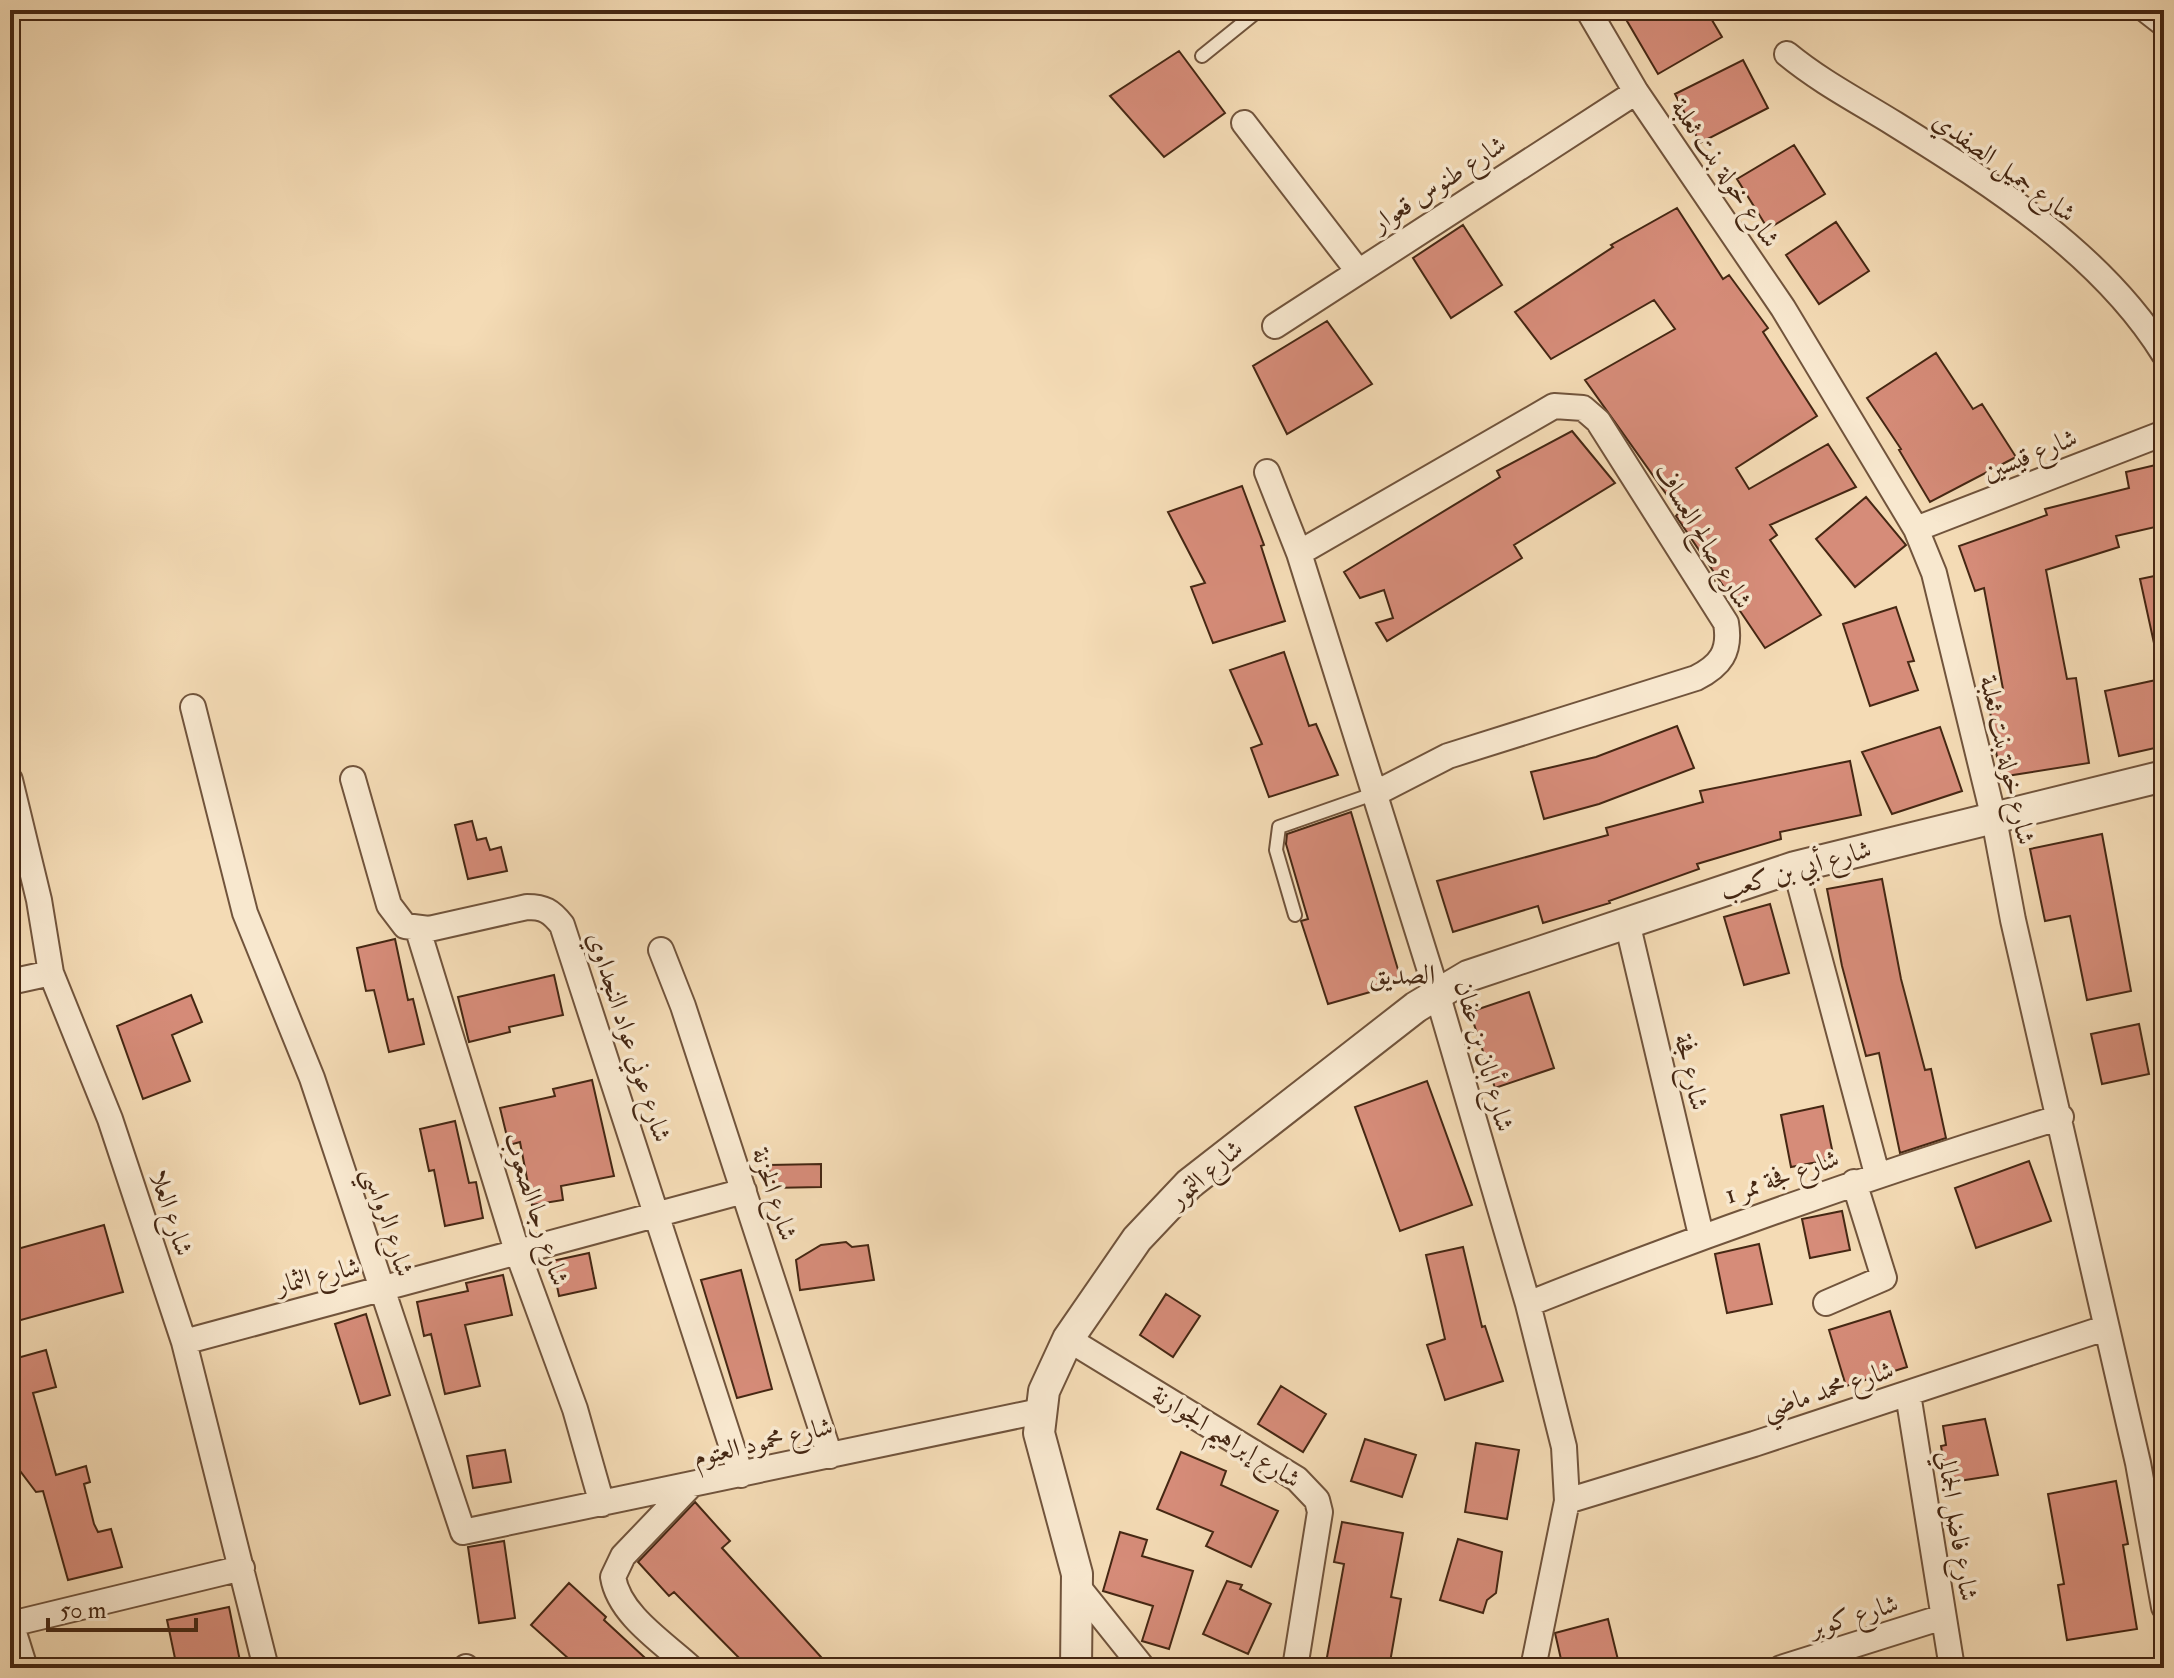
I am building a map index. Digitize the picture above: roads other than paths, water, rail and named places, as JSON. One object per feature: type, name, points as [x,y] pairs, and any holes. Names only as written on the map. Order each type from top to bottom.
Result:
[{"type":"street","name":"شارع خولة بنت ثعلبة","points":[[1588,10],[1636,92],[1783,308],[1916,529],[1944,609],[1994,819],[2013,920],[2061,1117],[2105,1328],[2138,1463],[2164,1607]]},
{"type":"street","points":[[2146,10],[2164,24]]},
{"type":"street","name":"شارع جميل الصفدي","points":[[1787,54],[1821,83],[1930,146],[2024,211],[2103,278],[2137,315],[2164,354]]},
{"type":"street","name":"شارع طنوس قعوار","points":[[1275,326],[1636,92]]},
{"type":"street","points":[[1244,123],[1358,271]]},
{"type":"street","name":"شارع صالح العساف","points":[[1299,553],[1554,406],[1574,405],[1592,414],[1618,448],[1726,623],[1728,636],[1723,658],[1714,669],[1696,678],[1448,756],[1376,793]]},
{"type":"street","name":"شارع قيسين","points":[[1916,529],[2164,433]]},
{"type":"street","name":"شارع أبان بن عفان","points":[[1267,472],[1299,553],[1437,993],[1528,1304],[1564,1447],[1567,1501],[1533,1668]]},
{"type":"street","name":"شارع الرواسي","points":[[193,707],[245,913],[312,1078],[463,1532],[691,1485]]},
{"type":"street","name":"شارع أبي بن كعب","points":[[1437,993],[1468,976],[1795,867],[2164,776]]},
{"type":"street","points":[[353,779],[389,905],[405,926],[418,930]]},
{"type":"street","name":"شارع العلا","points":[[10,780],[39,900],[51,973],[110,1119],[184,1342],[266,1668]]},
{"type":"street","points":[[1795,867],[1877,1174]]},
{"type":"street","name":"شارع عوني عواد النجداوي","points":[[418,930],[527,907],[541,907],[553,913],[569,940],[741,1475]]},
{"type":"street","name":"شارع فجة","points":[[1627,922],[1701,1235]]},
{"type":"street","name":"شارع رجا الصعوب","points":[[418,930],[517,1251],[575,1409],[602,1504]]},
{"type":"street","name":"شارع الخزنة","points":[[661,950],[830,1456]]},
{"type":"street","points":[[10,982],[51,973]]},
{"type":"street","name":"شارع التمور","points":[[1040,1411],[1044,1391],[1068,1339],[1137,1239],[1189,1184],[1319,1079],[1437,993]]},
{"type":"street","name":"شارع فجة ممر 1","points":[[1528,1304],[1701,1235],[1877,1174],[2061,1117]]},
{"type":"street","points":[[1826,1303],[1884,1278],[1854,1182]]},
{"type":"street","name":"شارع الثمار","points":[[184,1342],[744,1191]]},
{"type":"street","name":"شارع محمد ماضي","points":[[1567,1501],[1908,1394],[2105,1328]]},
{"type":"street","name":"شارع إبراهيم الجوارنة","points":[[1068,1339],[1297,1479],[1317,1500],[1320,1524],[1295,1668]]},
{"type":"street","name":"شارع فاضل الجمالي","points":[[1908,1394],[1952,1668]]},
{"type":"street","points":[[1040,1411],[1043,1452],[1073,1552],[1079,1588],[1076,1668]]},
{"type":"street","name":"شارع محمود العتوم","points":[[691,1668],[625,1606],[613,1577],[623,1556],[691,1485],[1040,1411]]},
{"type":"street","points":[[25,1668],[11,1622],[242,1568]]},
{"type":"street","points":[[1079,1588],[1143,1668]]},
{"type":"street","name":"شارع كوبر","points":[[1781,1668],[1943,1617]]},
{"type":"lane","points":[[1202,56],[1259,10]]},
{"type":"lane","points":[[1295,915],[1276,850],[1279,827],[1376,793]]},
{"type":"district","name":"الصديق","points":[[1402,975]]}]
